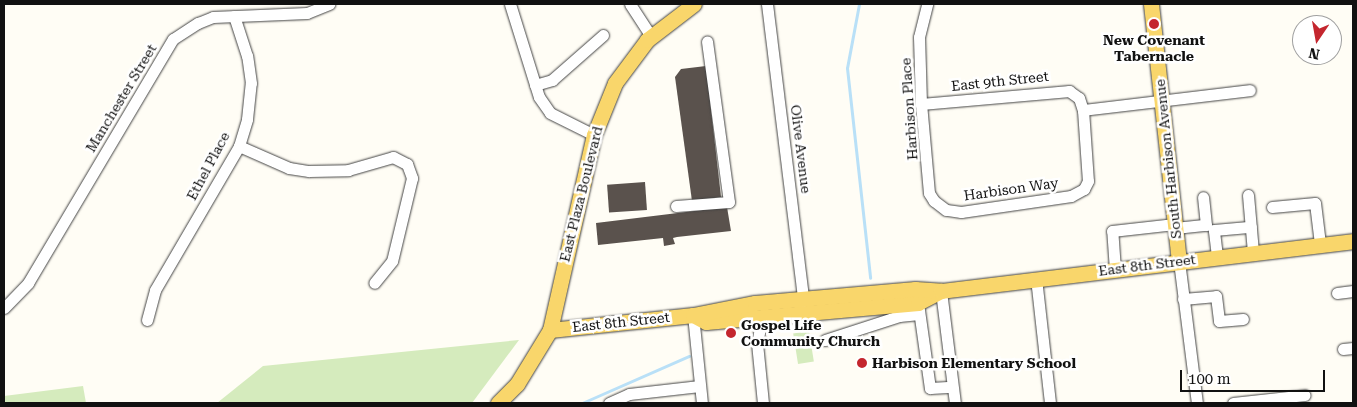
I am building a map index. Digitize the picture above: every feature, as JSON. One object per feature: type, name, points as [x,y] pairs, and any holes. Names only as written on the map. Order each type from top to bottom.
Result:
[{"type":"main road","name":"East Plaza Boulevard","points":[[498,403],[517,384],[550,330],[594,135],[615,83],[652,36],[694,4]]},
{"type":"main road","name":"South Harbison Avenue","points":[[1151,4],[1179,260]]},
{"type":"main road","name":"East 8th Street","points":[[692,315],[706,322],[762,316],[804,306],[915,289],[940,291],[1115,270],[1179,260],[1353,242]]},
{"type":"main road","name":"East 8th Street","points":[[550,330],[692,315],[732,306],[919,308],[940,291]]},
{"type":"street","name":"Manchester Street","points":[[4,308],[28,284],[173,40],[198,23],[234,16],[308,13],[329,4]]},
{"type":"street","points":[[510,4],[535,85],[550,114],[594,135]]},
{"type":"street","points":[[630,4],[652,36]]},
{"type":"street","name":"Olive Avenue","points":[[767,4],[804,306]]},
{"type":"street","name":"Harbison Place","points":[[927,4],[919,37],[921,104],[929,193],[941,208]]},
{"type":"street","name":"Ethel Place","points":[[147,320],[155,290],[239,146],[247,119],[251,83],[247,56],[234,16]]},
{"type":"street","points":[[535,85],[552,80],[603,35]]},
{"type":"street","points":[[676,206],[729,202],[707,42]]},
{"type":"street","name":"East 9th Street","points":[[921,104],[1062,90],[1080,98],[1083,110]]},
{"type":"street","points":[[1083,110],[1250,90]]},
{"type":"street","name":"Harbison Way","points":[[941,208],[961,212],[1072,196],[1084,189],[1088,181],[1083,110]]},
{"type":"street","points":[[239,146],[289,168],[309,171],[348,170],[393,157],[407,164],[412,178],[392,261],[374,283]]},
{"type":"street","points":[[1248,195],[1253,252]]},
{"type":"street","points":[[1203,197],[1217,256]]},
{"type":"street","points":[[1272,207],[1315,203],[1320,244]]},
{"type":"street","points":[[1115,270],[1112,231],[1175,226],[1210,228],[1251,227]]},
{"type":"street","name":"South Harbison Avenue","points":[[1179,260],[1197,403]]},
{"type":"street","points":[[1036,278],[1050,403]]},
{"type":"street","points":[[940,291],[952,387],[956,403]]},
{"type":"street","points":[[1337,293],[1353,291]]},
{"type":"street","points":[[1183,298],[1216,296],[1218,321],[1243,319]]},
{"type":"street","points":[[825,340],[919,308],[930,388],[952,387]]},
{"type":"street","points":[[692,315],[702,403]]},
{"type":"street","points":[[762,316],[757,343],[763,403]]},
{"type":"street","points":[[609,403],[630,394],[700,386]]},
{"type":"street","points":[[1233,403],[1305,395]]},
{"type":"green space","points":[[809,331],[814,362],[798,364],[793,334]]},
{"type":"green space","points":[[519,340],[472,403],[217,403],[263,366]]},
{"type":"green space","points":[[83,386],[86,403],[4,403],[4,396]]},
{"type":"building","points":[[706,66],[721,197],[692,201],[675,77],[681,69]]},
{"type":"building","points":[[645,182],[647,210],[609,213],[607,185]]},
{"type":"building","points":[[727,207],[731,231],[677,237],[673,238],[675,244],[664,246],[663,238],[598,245],[596,223]]},
{"type":"waterway","points":[[859,4],[847,68],[870,278]]},
{"type":"waterway","points":[[582,403],[689,356]]},
{"type":"place","name":"New Covenant Tabernacle","points":[[1154,24]]},
{"type":"place","name":"Gospel Life Community Church","points":[[731,333]]},
{"type":"place","name":"Harbison Elementary School","points":[[862,363]]}]
